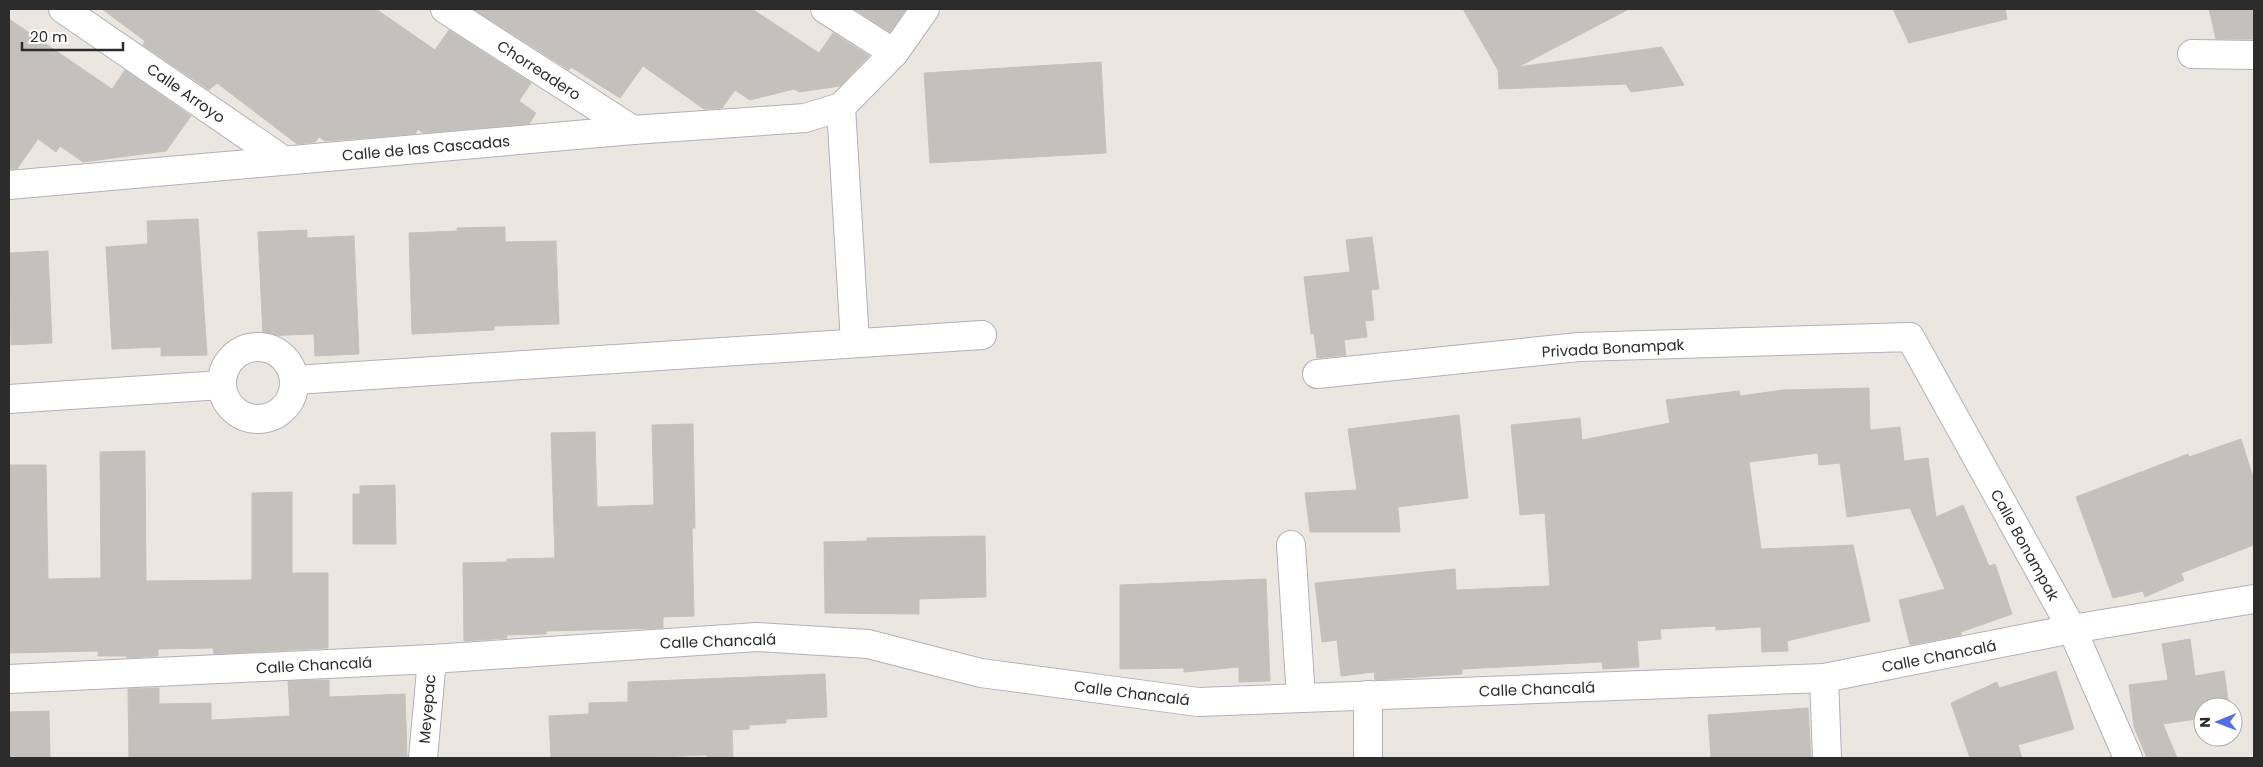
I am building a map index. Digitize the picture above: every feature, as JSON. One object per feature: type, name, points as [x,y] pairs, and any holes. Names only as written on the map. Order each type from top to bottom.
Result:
[{"type":"street","name":"Calle Arroyo","points":[[63,9],[283,160]]},
{"type":"street","name":"Chorreadero","points":[[445,9],[633,130]]},
{"type":"street","points":[[825,9],[894,53]]},
{"type":"street","points":[[855,343],[841,107],[894,53],[925,9]]},
{"type":"street","points":[[2192,54],[2254,55]]},
{"type":"street","name":"Calle de las Cascadas","points":[[9,185],[633,130],[805,118],[841,107]]},
{"type":"street","points":[[295,380],[982,335]]},
{"type":"street","name":"Privada Bonampak","points":[[1317,374],[1579,347],[1910,337]]},
{"type":"street","name":"Calle Bonampak","points":[[1910,337],[2072,630],[2128,758]]},
{"type":"street","points":[[262,346],[274,350],[284,358],[292,368],[295,380],[293,393],[288,404],[278,413],[267,418],[255,419],[237,412],[225,398],[222,386],[223,372],[228,361],[238,352],[250,347],[262,346]]},
{"type":"street","points":[[9,399],[222,386]]},
{"type":"street","points":[[1291,545],[1301,698]]},
{"type":"street","name":"Calle Chancalá","points":[[9,679],[432,659],[757,637],[868,644],[981,673],[1198,702],[1824,678],[2072,630],[2254,599]]},
{"type":"street","name":"Meyepac","points":[[423,758],[432,659]]},
{"type":"street","points":[[1824,678],[1827,758]]},
{"type":"street","points":[[1368,695],[1368,758]]},
{"type":"building","points":[[102,9],[376,9],[435,50],[449,30],[531,83],[519,101],[536,113],[529,124],[423,133],[418,129],[415,134],[325,141],[319,137],[315,142],[297,144],[217,83],[209,90],[143,45],[145,41]]},
{"type":"building","points":[[473,9],[752,9],[819,53],[833,33],[869,56],[840,86],[799,92],[794,89],[750,100],[735,90],[722,108],[704,109],[643,66],[620,98],[571,67],[569,70]]},
{"type":"building","points":[[854,9],[906,9],[890,32]]},
{"type":"building","points":[[1463,9],[1629,9],[1518,67],[1662,47],[1684,85],[1631,92],[1626,84],[1499,89],[1498,70]]},
{"type":"building","points":[[1893,9],[2005,9],[2007,19],[1909,43]]},
{"type":"building","points":[[2209,9],[2254,9],[2254,39],[2216,39]]},
{"type":"building","points":[[9,19],[112,89],[125,70],[191,116],[166,151],[83,162],[60,146],[56,152],[38,139],[17,169],[9,169]]},
{"type":"building","points":[[1101,62],[1106,153],[930,163],[924,73]]},
{"type":"building","points":[[198,219],[207,355],[161,356],[161,347],[112,349],[106,247],[148,244],[147,221]]},
{"type":"building","points":[[505,227],[505,242],[556,241],[559,324],[494,326],[494,330],[412,334],[409,233],[457,231],[457,228]]},
{"type":"building","points":[[307,230],[307,238],[354,236],[359,354],[315,356],[314,334],[263,336],[258,232]]},
{"type":"building","points":[[1372,237],[1379,289],[1371,290],[1374,320],[1365,321],[1367,337],[1344,340],[1346,355],[1317,358],[1314,333],[1311,334],[1304,277],[1350,272],[1346,240]]},
{"type":"building","points":[[48,251],[52,343],[11,345],[9,253]]},
{"type":"building","points":[[1869,388],[1870,430],[1900,427],[1904,461],[1928,458],[1936,517],[1963,505],[1989,566],[1995,564],[2012,614],[1961,632],[1961,635],[1910,645],[1899,600],[1945,589],[1910,508],[1847,517],[1840,463],[1819,465],[1818,453],[1749,462],[1761,549],[1853,545],[1870,621],[1787,641],[1788,651],[1762,652],[1761,627],[1716,630],[1716,626],[1660,629],[1661,639],[1637,641],[1639,667],[1603,669],[1602,662],[1462,669],[1462,674],[1375,680],[1374,672],[1341,676],[1337,640],[1322,642],[1315,583],[1455,569],[1456,590],[1550,586],[1545,513],[1520,515],[1511,425],[1580,418],[1582,440],[1670,423],[1666,400],[1739,391],[1740,396],[1783,390]]},
{"type":"building","points":[[1459,415],[1468,498],[1398,507],[1400,532],[1310,532],[1305,493],[1357,490],[1348,429]]},
{"type":"building","points":[[693,424],[695,528],[692,528],[694,616],[663,617],[663,628],[546,631],[546,634],[507,635],[507,638],[464,641],[463,563],[507,562],[507,559],[555,558],[551,433],[595,432],[597,507],[654,505],[652,425]]},
{"type":"building","points":[[2241,439],[2254,480],[2254,545],[2181,573],[2184,580],[2145,597],[2143,591],[2113,598],[2076,497],[2188,454],[2189,457]]},
{"type":"building","points":[[145,451],[146,581],[252,580],[252,493],[292,492],[292,573],[328,573],[328,648],[214,654],[213,648],[158,649],[158,656],[127,658],[127,656],[98,656],[98,651],[9,653],[9,465],[46,465],[48,579],[101,578],[100,452]]},
{"type":"building","points":[[395,485],[396,544],[353,544],[353,494],[360,494],[360,486]]},
{"type":"building","points":[[985,536],[986,597],[919,599],[919,614],[825,613],[824,542],[867,541],[867,538]]},
{"type":"building","points":[[1266,579],[1270,681],[1239,682],[1239,667],[1184,672],[1184,668],[1120,669],[1120,585]]},
{"type":"building","points":[[2190,639],[2195,676],[2224,671],[2228,697],[2193,697],[2193,720],[2163,724],[2177,758],[2147,758],[2134,727],[2129,685],[2168,680],[2162,644]]},
{"type":"building","points":[[2056,671],[2074,729],[2018,745],[2022,758],[1970,758],[1951,703],[1997,682],[1999,688]]},
{"type":"building","points":[[825,674],[827,717],[786,719],[786,723],[749,725],[749,729],[732,730],[733,758],[707,758],[707,755],[551,758],[549,716],[589,714],[589,703],[628,702],[628,682]]},
{"type":"building","points":[[329,680],[329,697],[405,694],[407,758],[129,758],[128,689],[159,688],[159,704],[211,703],[211,720],[290,716],[288,681]]},
{"type":"building","points":[[1808,708],[1811,758],[1711,758],[1708,715]]},
{"type":"building","points":[[49,711],[50,758],[10,758],[9,712]]}]
